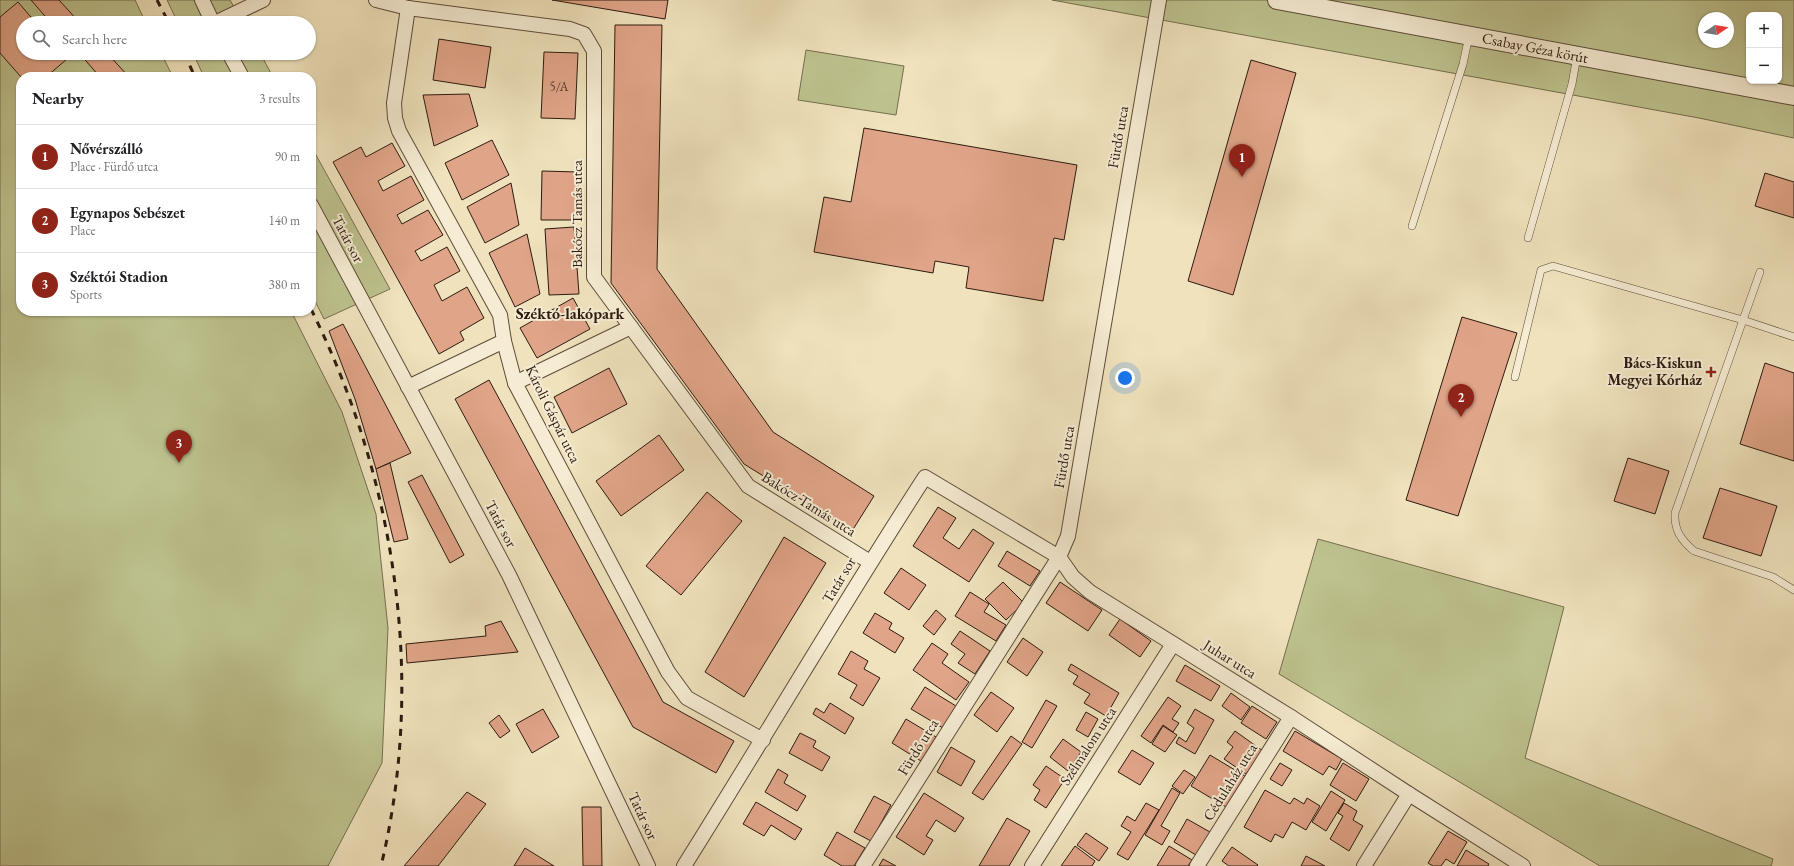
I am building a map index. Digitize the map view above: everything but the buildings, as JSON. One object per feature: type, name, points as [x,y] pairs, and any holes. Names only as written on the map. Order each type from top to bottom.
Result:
[{"type":"street","points":[[202,0],[210,16]]},
{"type":"street","points":[[229,16],[263,0]]},
{"type":"street","name":"Bakócz Tamás utca","points":[[376,0],[408,8],[570,29],[584,34],[594,51],[594,277],[748,486],[870,562]]},
{"type":"street","name":"Fürdő utca","points":[[863,866],[1059,557],[1068,536],[1159,0]]},
{"type":"street","name":"Csabay Géza körút","points":[[1277,0],[1305,3],[1469,36],[1794,96]]},
{"type":"street","name":"Károli Gáspár utca","points":[[408,8],[394,103],[395,118],[399,131],[500,315],[504,341],[515,383],[668,672],[687,698],[763,740]]},
{"type":"street","points":[[233,60],[239,72]]},
{"type":"street","name":"Tatár sor","points":[[316,214],[509,574],[648,866]]},
{"type":"street","points":[[515,383],[631,327]]},
{"type":"street","points":[[408,387],[504,341]]},
{"type":"street","name":"Juhar utca","points":[[925,477],[1059,557],[1073,577],[1090,592],[1291,717],[1408,794],[1523,866]]},
{"type":"street","name":"Tatár sor","points":[[684,866],[763,740],[870,562],[925,477]]},
{"type":"street","name":"Szélmalom utca","points":[[1032,866],[1174,644]]},
{"type":"street","name":"Cédulaház utca","points":[[1197,866],[1291,717]]},
{"type":"street","points":[[1364,866],[1408,794]]},
{"type":"lane","points":[[1412,226],[1463,64],[1469,36]]},
{"type":"lane","points":[[1528,238],[1572,84],[1577,56]]},
{"type":"lane","points":[[1515,377],[1541,270],[1553,266],[1743,320],[1794,337]]},
{"type":"lane","points":[[1760,272],[1675,512],[1675,522],[1678,532],[1684,542],[1694,551],[1773,577],[1794,590]]},
{"type":"green space","points":[[0,0],[135,0],[143,16],[16,16],[16,60],[164,60],[170,72],[16,72],[16,316],[294,316],[342,412],[376,514],[388,628],[382,763],[328,866],[0,866]]},
{"type":"green space","points":[[167,0],[230,0],[239,16],[175,16]]},
{"type":"green space","points":[[1052,0],[1794,0],[1794,138],[1699,118]]},
{"type":"green space","points":[[806,50],[904,66],[896,115],[798,100]]},
{"type":"green space","points":[[196,60],[264,60],[270,72],[202,72]]},
{"type":"green space","points":[[316,155],[390,289],[324,319],[316,303]]},
{"type":"green space","points":[[1318,539],[1564,607],[1525,758],[1773,859],[1771,866],[1600,866],[1279,674]]},
{"type":"railway","points":[[157,0],[165,16]]},
{"type":"railway","points":[[187,60],[193,72]]},
{"type":"railway","points":[[314,316],[340,374],[364,442],[382,511],[395,582],[401,653],[401,725],[394,796],[381,866]]},
{"type":"place","name":"Nővérszálló","points":[[1242,177]]},
{"type":"place","name":"Bács-Kiskun Megyei Kórház","points":[[1711,372]]},
{"type":"place","name":"Egynapos Sebészet","points":[[1461,417]]},
{"type":"place","name":"Széktói Stadion","points":[[179,463]]},
{"type":"district","name":"Széktó-lakópark","points":[[570,313]]}]
